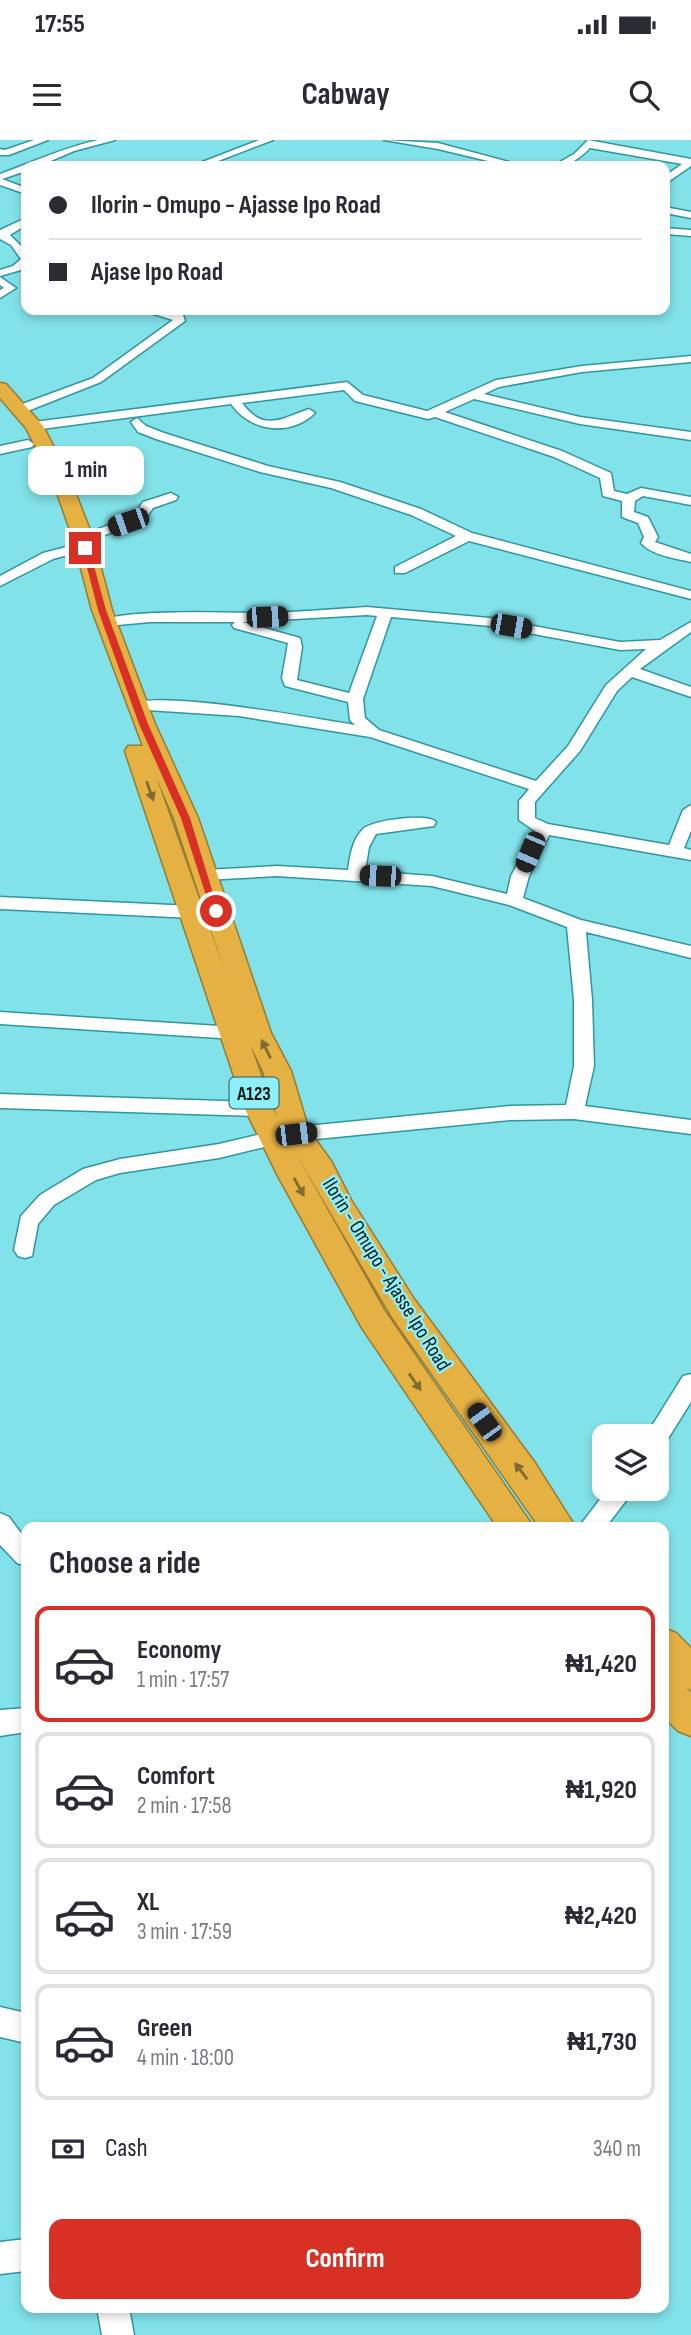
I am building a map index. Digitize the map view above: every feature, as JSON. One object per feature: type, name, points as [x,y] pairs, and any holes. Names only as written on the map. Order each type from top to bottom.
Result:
[{"type":"highway","name":"A123","points":[[0,388],[21,409],[61,479],[83,538],[99,615]]},
{"type":"highway","name":"A123","points":[[0,404],[34,435],[65,551],[99,615]]},
{"type":"highway","name":"Ilorin - Omupo - Ajasse Ipo Road","points":[[99,615],[186,818],[258,1033],[276,1071],[285,1136],[348,1277],[373,1319],[513,1522]]},
{"type":"highway","name":"Ilorin - Omupo - Ajasse Ipo Road","points":[[99,615],[211,973],[235,1033],[259,1109],[321,1168],[338,1204],[403,1308],[523,1473],[555,1522]]},
{"type":"highway","points":[[669,1651],[691,1673]]},
{"type":"highway","points":[[669,1695],[691,1718]]},
{"type":"street","points":[[0,152],[6,153],[43,140]]},
{"type":"street","points":[[43,161],[71,149],[110,140]]},
{"type":"street","points":[[211,161],[268,140]]},
{"type":"street","points":[[389,140],[438,146],[499,161]]},
{"type":"street","points":[[438,146],[458,140]]},
{"type":"street","points":[[568,161],[591,142],[691,163]]},
{"type":"street","points":[[670,178],[691,163]]},
{"type":"street","points":[[0,180],[21,170]]},
{"type":"street","points":[[0,180],[21,189]]},
{"type":"street","points":[[670,211],[691,215]]},
{"type":"street","points":[[21,223],[1,235],[15,243],[21,252]]},
{"type":"street","points":[[670,232],[691,233]]},
{"type":"street","points":[[0,273],[21,268]]},
{"type":"street","points":[[0,280],[11,288],[0,295]]},
{"type":"street","points":[[21,409],[97,380],[179,321],[179,317],[170,315]]},
{"type":"street","points":[[436,413],[496,384],[540,376],[691,359]]},
{"type":"street","points":[[0,450],[34,435],[350,389],[359,398],[423,414],[436,413],[590,468],[606,476],[608,493],[629,499],[641,492],[691,501]]},
{"type":"street","points":[[471,394],[523,409],[612,427],[691,436]]},
{"type":"street","points":[[237,404],[246,417],[257,424],[281,426],[309,413]]},
{"type":"street","points":[[34,435],[137,422],[237,404]]},
{"type":"street","points":[[137,422],[142,429],[185,444],[265,469],[335,485],[405,508],[467,536],[691,595]]},
{"type":"street","points":[[83,538],[139,518],[148,505],[171,498]]},
{"type":"street","points":[[629,499],[627,514],[643,520],[651,537],[648,543],[654,548],[691,558]]},
{"type":"street","points":[[400,570],[467,536]]},
{"type":"street","points":[[0,582],[48,556],[65,551]]},
{"type":"street","points":[[99,615],[226,618],[344,611],[385,613],[490,622],[620,646],[665,644]]},
{"type":"street","points":[[373,733],[358,720],[355,699],[385,613]]},
{"type":"street","points":[[226,618],[235,624],[295,641],[294,659],[289,672],[290,683],[355,699]]},
{"type":"street","points":[[691,626],[643,657],[611,688],[574,748],[527,801],[527,820],[544,830],[580,833],[683,853],[691,810]]},
{"type":"street","points":[[620,646],[643,657]]},
{"type":"street","points":[[630,671],[691,692]]},
{"type":"street","points":[[137,706],[168,705],[239,711],[373,733],[506,779],[539,787]]},
{"type":"street","points":[[356,875],[364,835],[370,830],[376,827],[428,822]]},
{"type":"street","points":[[514,901],[520,876],[544,830]]},
{"type":"street","points":[[205,875],[277,871],[432,881],[514,901],[576,924],[691,952]]},
{"type":"street","points":[[0,902],[193,912]]},
{"type":"street","points":[[574,1111],[584,1066],[583,999],[576,924]]},
{"type":"street","points":[[0,1018],[235,1033]]},
{"type":"street","points":[[0,1101],[259,1109]]},
{"type":"street","points":[[25,1250],[28,1222],[47,1200],[90,1174],[285,1136],[510,1112],[574,1111],[691,1127]]},
{"type":"street","points":[[665,1424],[691,1383]]},
{"type":"street","points":[[595,1522],[613,1501]]},
{"type":"street","points":[[0,1524],[13,1544],[21,1551]]},
{"type":"street","points":[[0,1723],[21,1721]]},
{"type":"street","points":[[0,2022],[21,2027]]},
{"type":"street","points":[[0,2258],[21,2256]]},
{"type":"street","points":[[114,2313],[118,2335]]},
{"type":"route","points":[[85,548],[102,610],[144,724],[186,818],[216,911]]}]
